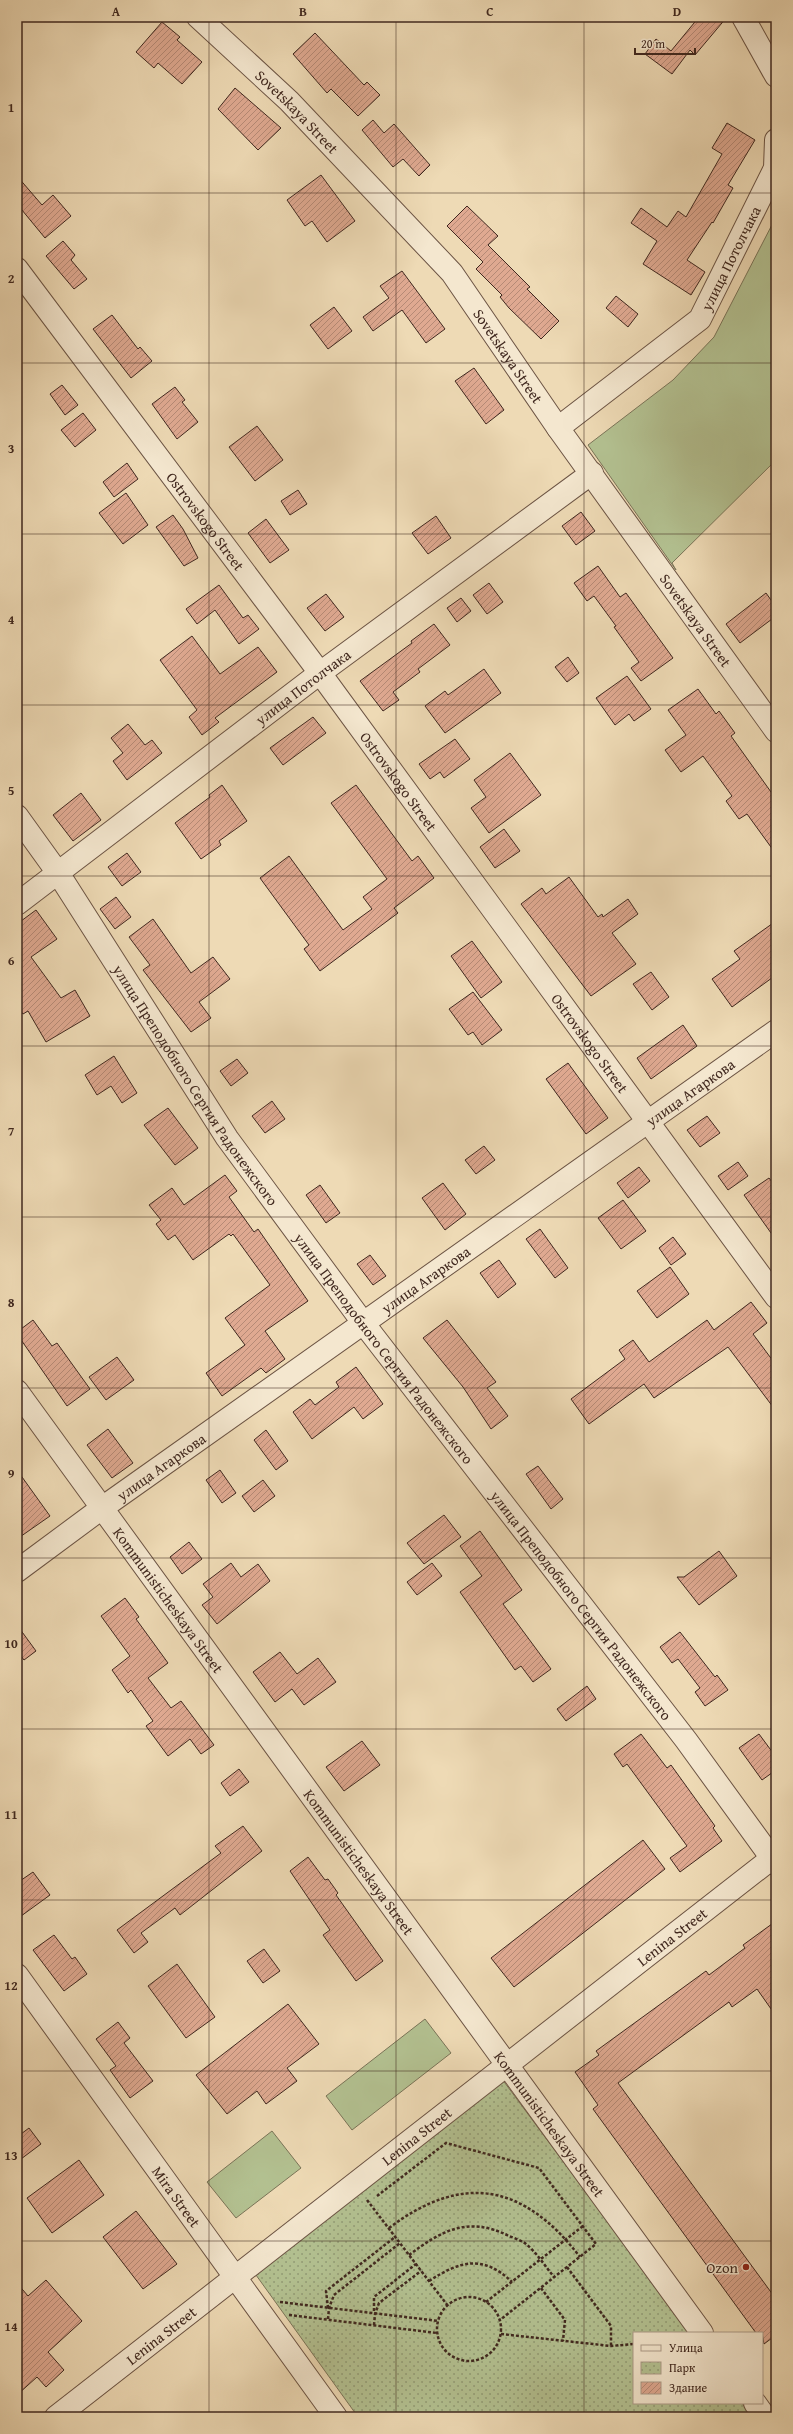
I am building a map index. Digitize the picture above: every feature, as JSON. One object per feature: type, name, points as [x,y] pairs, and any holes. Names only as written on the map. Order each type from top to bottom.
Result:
[{"type":"street","name":"Sovetskaya Street","points":[[198,17],[289,101],[452,273],[558,428],[592,473],[776,731]]},
{"type":"street","points":[[743,17],[776,76]]},
{"type":"street","name":"улица Потолчака","points":[[558,428],[700,319],[775,168],[776,140]]},
{"type":"street","name":"Ostrovskogo Street","points":[[17,269],[320,673],[649,1121],[776,1297]]},
{"type":"street","name":"улица Потолчака","points":[[17,904],[320,673],[592,473]]},
{"type":"street","name":"улица Преподобного Сергия Радонежского","points":[[17,816],[58,873],[227,1138],[364,1324],[686,1740],[775,1859]]},
{"type":"street","name":"улица Агаркова","points":[[17,1571],[102,1508],[776,1032]]},
{"type":"street","name":"Kommunisticheskaya Street","points":[[17,1391],[701,2332]]},
{"type":"street","name":"Lenina Street","points":[[56,2417],[234,2276],[509,2066],[775,1859]]},
{"type":"street","name":"Mira Street","points":[[17,1975],[336,2417]]},
{"type":"street","points":[[756,2404],[765,2417]]},
{"type":"path","points":[[362,2207],[446,2144],[539,2168],[596,2244],[500,2320]]},
{"type":"path","points":[[355,2184],[448,2306]]},
{"type":"path","points":[[388,2228],[412,2211],[433,2200],[454,2194],[486,2193],[518,2202],[549,2222],[580,2257]]},
{"type":"path","points":[[409,2255],[433,2237],[448,2230],[470,2226],[495,2229],[525,2244],[554,2277]]},
{"type":"path","points":[[486,2302],[583,2226]]},
{"type":"path","points":[[328,2319],[326,2290],[395,2237]]},
{"type":"path","points":[[328,2308],[334,2295],[400,2243]]},
{"type":"path","points":[[429,2281],[446,2270],[464,2263],[479,2263],[491,2266],[512,2282]]},
{"type":"path","points":[[374,2325],[374,2297],[416,2264]]},
{"type":"path","points":[[567,2267],[611,2326],[610,2346]]},
{"type":"path","points":[[374,2314],[379,2303],[421,2271]]},
{"type":"path","points":[[540,2288],[565,2320],[563,2341]]},
{"type":"path","points":[[470,2298],[486,2302],[494,2309],[500,2320],[501,2334],[499,2343],[492,2352],[481,2360],[470,2361],[458,2359],[449,2354],[442,2345],[438,2333],[439,2321],[448,2306],[459,2299],[470,2298]]},
{"type":"path","points":[[272,2302],[439,2321]]},
{"type":"path","points":[[281,2314],[438,2333]]},
{"type":"path","points":[[501,2334],[610,2346],[633,2344]]},
{"type":"green space","points":[[776,217],[776,460],[672,563],[676,570],[588,445],[673,380],[714,337]]},
{"type":"green space","points":[[425,2019],[451,2053],[352,2130],[326,2096]]},
{"type":"green space","points":[[502,2079],[689,2332],[633,2332],[633,2404],[743,2404],[752,2417],[358,2417],[256,2275]]},
{"type":"green space","points":[[272,2131],[301,2168],[236,2218],[207,2182]]},
{"type":"building","points":[[699,17],[727,17],[695,55],[690,50],[672,74],[645,54],[656,39],[671,51]]},
{"type":"building","points":[[162,22],[180,37],[177,40],[202,62],[182,84],[158,63],[154,68],[136,52]]},
{"type":"building","points":[[315,33],[364,85],[367,82],[380,95],[358,116],[331,89],[327,93],[293,54]]},
{"type":"building","points":[[235,88],[281,128],[258,150],[218,109]]},
{"type":"building","points":[[373,120],[384,133],[394,124],[430,165],[419,176],[403,159],[393,167],[362,130]]},
{"type":"building","points":[[727,123],[755,140],[728,185],[733,188],[713,223],[712,222],[687,260],[705,272],[691,295],[643,264],[657,241],[631,223],[641,208],[667,227],[678,211],[686,217],[722,154],[712,148]]},
{"type":"building","points":[[321,175],[355,221],[327,242],[312,221],[305,226],[287,200]]},
{"type":"building","points":[[17,176],[42,205],[53,195],[71,216],[45,238],[17,204]]},
{"type":"building","points":[[467,206],[498,236],[488,245],[530,287],[527,289],[559,321],[541,339],[509,308],[500,297],[502,295],[476,269],[483,262],[447,226]]},
{"type":"building","points":[[63,241],[75,255],[71,260],[87,279],[74,289],[46,256]]},
{"type":"building","points":[[402,271],[445,329],[426,343],[402,310],[373,331],[363,317],[389,298],[380,286]]},
{"type":"building","points":[[616,296],[638,314],[628,327],[606,308]]},
{"type":"building","points":[[334,307],[352,331],[328,349],[310,325]]},
{"type":"building","points":[[112,315],[138,349],[140,347],[152,361],[131,378],[93,329]]},
{"type":"building","points":[[474,368],[504,410],[486,424],[455,381]]},
{"type":"building","points":[[62,385],[78,405],[65,415],[50,394]]},
{"type":"building","points":[[175,387],[185,400],[182,402],[198,422],[177,439],[152,404]]},
{"type":"building","points":[[83,413],[96,430],[75,447],[61,430]]},
{"type":"building","points":[[257,426],[283,460],[255,481],[229,447]]},
{"type":"building","points":[[127,463],[138,479],[114,497],[103,482]]},
{"type":"building","points":[[298,490],[307,504],[290,515],[281,501]]},
{"type":"building","points":[[126,493],[148,525],[123,544],[99,513]]},
{"type":"building","points":[[581,512],[595,531],[576,545],[562,526]]},
{"type":"building","points":[[173,515],[183,529],[198,558],[184,566],[156,527]]},
{"type":"building","points":[[436,516],[451,538],[428,554],[412,533]]},
{"type":"building","points":[[266,519],[289,550],[270,563],[248,533]]},
{"type":"building","points":[[598,566],[620,597],[626,593],[673,658],[641,681],[631,668],[639,662],[614,627],[616,626],[594,596],[587,601],[574,583]]},
{"type":"building","points":[[489,583],[503,602],[487,614],[473,595]]},
{"type":"building","points":[[219,585],[243,618],[248,615],[259,629],[239,644],[215,610],[197,624],[186,609]]},
{"type":"building","points":[[766,593],[776,607],[776,616],[740,643],[726,624]]},
{"type":"building","points":[[326,594],[344,617],[325,631],[307,608]]},
{"type":"building","points":[[461,598],[471,611],[457,622],[447,608]]},
{"type":"building","points":[[434,624],[450,645],[418,669],[420,672],[393,692],[399,700],[383,711],[360,681],[412,643],[411,641]]},
{"type":"building","points":[[192,636],[220,674],[258,647],[277,672],[215,718],[219,722],[202,735],[189,717],[197,710],[160,660]]},
{"type":"building","points":[[568,657],[579,673],[567,682],[555,667]]},
{"type":"building","points":[[484,669],[501,693],[445,733],[425,706],[445,691],[448,695]]},
{"type":"building","points":[[627,676],[651,709],[634,721],[629,714],[615,725],[596,698]]},
{"type":"building","points":[[698,689],[716,714],[719,711],[735,733],[731,736],[776,799],[776,854],[747,814],[739,819],[726,801],[732,796],[703,756],[681,772],[665,750],[686,735],[668,710]]},
{"type":"building","points":[[313,717],[326,733],[283,765],[270,748]]},
{"type":"building","points":[[128,724],[145,745],[152,740],[162,753],[127,780],[113,761],[123,753],[111,738]]},
{"type":"building","points":[[455,739],[470,759],[444,778],[440,772],[430,779],[419,764]]},
{"type":"building","points":[[510,753],[541,795],[489,833],[471,808],[486,797],[474,780]]},
{"type":"building","points":[[222,785],[247,821],[219,841],[221,845],[201,859],[175,823],[210,797],[209,795]]},
{"type":"building","points":[[356,785],[412,861],[418,856],[434,878],[394,908],[398,913],[320,971],[304,949],[309,945],[260,878],[289,856],[343,930],[372,909],[363,897],[387,879],[331,803]]},
{"type":"building","points":[[81,793],[101,820],[73,841],[53,815]]},
{"type":"building","points":[[504,829],[520,851],[495,868],[480,847]]},
{"type":"building","points":[[127,853],[141,872],[122,886],[108,867]]},
{"type":"building","points":[[569,877],[598,917],[602,914],[603,917],[628,899],[638,914],[612,933],[636,964],[591,996],[521,904],[542,888],[546,894]]},
{"type":"building","points":[[116,897],[131,917],[115,929],[100,909]]},
{"type":"building","points":[[36,910],[57,939],[31,957],[61,998],[75,990],[90,1016],[46,1042],[28,1011],[23,1014],[17,1006],[17,924]]},
{"type":"building","points":[[153,919],[191,973],[213,957],[230,979],[199,1002],[211,1018],[191,1032],[143,970],[150,965],[129,937]]},
{"type":"building","points":[[776,921],[776,975],[732,1007],[712,979],[740,959],[734,951]]},
{"type":"building","points":[[472,941],[502,982],[481,998],[451,956]]},
{"type":"building","points":[[651,972],[669,997],[652,1010],[633,984]]},
{"type":"building","points":[[473,992],[502,1030],[482,1045],[473,1032],[468,1035],[449,1009]]},
{"type":"building","points":[[683,1025],[697,1046],[651,1079],[637,1058]]},
{"type":"building","points":[[114,1056],[137,1093],[122,1103],[111,1086],[97,1095],[85,1075]]},
{"type":"building","points":[[237,1059],[248,1073],[231,1086],[220,1071]]},
{"type":"building","points":[[568,1063],[608,1118],[586,1134],[546,1079]]},
{"type":"building","points":[[272,1101],[285,1119],[265,1133],[252,1116]]},
{"type":"building","points":[[168,1108],[198,1148],[175,1165],[144,1125]]},
{"type":"building","points":[[707,1116],[720,1133],[700,1147],[687,1130]]},
{"type":"building","points":[[484,1146],[495,1160],[476,1174],[465,1160]]},
{"type":"building","points":[[738,1162],[748,1176],[728,1190],[718,1176]]},
{"type":"building","points":[[639,1167],[650,1181],[628,1198],[617,1183]]},
{"type":"building","points":[[225,1175],[237,1191],[229,1197],[254,1232],[258,1229],[308,1301],[265,1331],[285,1359],[266,1373],[261,1368],[222,1396],[206,1373],[245,1345],[225,1318],[270,1285],[233,1234],[231,1236],[229,1234],[193,1260],[175,1235],[168,1240],[156,1224],[161,1220],[149,1205],[172,1188],[184,1205]]},
{"type":"building","points":[[769,1178],[776,1187],[776,1240],[744,1195]]},
{"type":"building","points":[[443,1183],[466,1214],[445,1230],[422,1198]]},
{"type":"building","points":[[320,1185],[340,1213],[326,1223],[306,1195]]},
{"type":"building","points":[[623,1200],[646,1231],[621,1249],[598,1218]]},
{"type":"building","points":[[540,1229],[568,1268],[555,1278],[526,1239]]},
{"type":"building","points":[[673,1237],[686,1254],[671,1265],[659,1248]]},
{"type":"building","points":[[370,1255],[386,1276],[373,1285],[357,1264]]},
{"type":"building","points":[[499,1260],[516,1284],[498,1298],[480,1273]]},
{"type":"building","points":[[670,1267],[689,1294],[657,1318],[637,1291]]},
{"type":"building","points":[[751,1302],[767,1323],[753,1334],[776,1365],[776,1411],[728,1347],[654,1398],[644,1384],[589,1424],[571,1399],[625,1359],[619,1350],[633,1340],[649,1362],[707,1320],[714,1330]]},
{"type":"building","points":[[33,1320],[52,1346],[57,1343],[90,1389],[67,1406],[17,1334],[17,1332]]},
{"type":"building","points":[[447,1320],[496,1382],[487,1388],[508,1416],[491,1429],[463,1387],[423,1338]]},
{"type":"building","points":[[117,1357],[134,1380],[106,1400],[89,1377]]},
{"type":"building","points":[[356,1367],[383,1404],[363,1419],[354,1407],[312,1439],[293,1412],[310,1399],[315,1405],[339,1387],[336,1382]]},
{"type":"building","points":[[108,1429],[133,1463],[112,1478],[87,1445]]},
{"type":"building","points":[[266,1430],[288,1461],[276,1470],[254,1440]]},
{"type":"building","points":[[538,1466],[563,1499],[551,1509],[526,1474]]},
{"type":"building","points":[[17,1470],[50,1516],[17,1539]]},
{"type":"building","points":[[220,1470],[236,1493],[222,1503],[206,1480]]},
{"type":"building","points":[[263,1480],[275,1496],[254,1512],[242,1496]]},
{"type":"building","points":[[444,1515],[461,1537],[424,1564],[407,1543]]},
{"type":"building","points":[[480,1531],[522,1590],[503,1604],[551,1669],[533,1682],[521,1666],[515,1670],[460,1592],[482,1576],[460,1546]]},
{"type":"building","points":[[189,1542],[202,1559],[182,1574],[170,1557]]},
{"type":"building","points":[[719,1551],[737,1576],[699,1605],[677,1577],[684,1577]]},
{"type":"building","points":[[231,1563],[241,1577],[258,1564],[270,1581],[217,1624],[202,1605],[213,1597],[203,1584]]},
{"type":"building","points":[[432,1563],[442,1576],[417,1595],[407,1582]]},
{"type":"building","points":[[125,1598],[139,1617],[136,1619],[168,1663],[148,1678],[171,1708],[181,1701],[214,1745],[201,1754],[190,1739],[168,1756],[146,1726],[153,1721],[131,1690],[128,1693],[112,1670],[130,1656],[101,1616]]},
{"type":"building","points":[[17,1625],[36,1651],[24,1660],[17,1651]]},
{"type":"building","points":[[680,1632],[715,1677],[717,1675],[728,1690],[705,1706],[695,1692],[700,1688],[678,1659],[672,1663],[660,1647]]},
{"type":"building","points":[[280,1652],[297,1674],[318,1658],[336,1682],[304,1705],[292,1689],[275,1702],[253,1672]]},
{"type":"building","points":[[587,1686],[596,1699],[566,1721],[557,1709]]},
{"type":"building","points":[[641,1734],[667,1768],[671,1765],[715,1826],[713,1828],[722,1841],[680,1872],[670,1858],[687,1846],[627,1764],[623,1767],[614,1754]]},
{"type":"building","points":[[759,1734],[776,1757],[776,1770],[762,1780],[739,1748]]},
{"type":"building","points":[[362,1741],[380,1765],[344,1791],[326,1767]]},
{"type":"building","points":[[239,1769],[249,1782],[230,1796],[221,1783]]},
{"type":"building","points":[[243,1826],[262,1851],[180,1915],[175,1908],[141,1933],[148,1942],[134,1953],[117,1930],[221,1853],[215,1846]]},
{"type":"building","points":[[643,1840],[665,1869],[514,1987],[491,1958]]},
{"type":"building","points":[[308,1857],[325,1880],[328,1879],[338,1893],[336,1895],[383,1961],[356,1981],[323,1935],[330,1930],[290,1871]]},
{"type":"building","points":[[33,1872],[50,1895],[17,1919],[17,1883]]},
{"type":"building","points":[[776,1921],[776,2016],[757,1989],[732,2007],[729,2002],[618,2083],[776,2299],[776,2335],[764,2344],[763,2332],[755,2332],[593,2109],[598,2105],[575,2072],[599,2055],[596,2051],[706,1971],[709,1975],[745,1948],[743,1945]]},
{"type":"building","points":[[54,1935],[72,1959],[75,1957],[87,1974],[64,1991],[33,1950]]},
{"type":"building","points":[[264,1949],[280,1971],[263,1983],[247,1961]]},
{"type":"building","points":[[177,1964],[215,2017],[186,2038],[148,1986]]},
{"type":"building","points":[[288,2004],[319,2044],[287,2068],[297,2081],[266,2104],[257,2091],[227,2114],[196,2075]]},
{"type":"building","points":[[118,2022],[130,2038],[124,2043],[153,2081],[130,2098],[110,2070],[116,2066],[96,2039]]},
{"type":"building","points":[[29,2128],[41,2144],[17,2162],[17,2137]]},
{"type":"building","points":[[79,2160],[104,2195],[52,2233],[27,2198]]},
{"type":"building","points":[[136,2211],[177,2264],[143,2289],[103,2237]]},
{"type":"building","points":[[46,2280],[82,2321],[48,2352],[64,2370],[46,2387],[37,2377],[17,2395],[17,2283],[28,2296]]},
{"type":"place","name":"Ozon","points":[[746,2267]]}]
